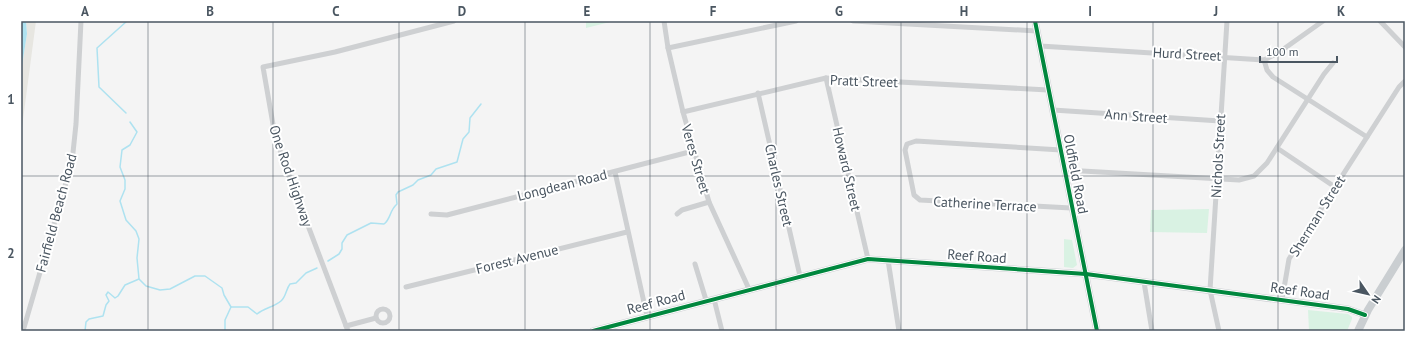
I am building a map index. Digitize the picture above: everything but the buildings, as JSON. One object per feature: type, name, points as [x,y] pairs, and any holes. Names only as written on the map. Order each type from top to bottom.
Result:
[{"type":"main road","points":[[1358,331],[1365,315],[1405,250]]},
{"type":"street","name":"Fairfield Beach Road","points":[[22,331],[72,162],[76,124],[81,21]]},
{"type":"street","name":"One Rod Highway","points":[[347,329],[282,157],[274,130],[263,66],[335,52],[454,21]]},
{"type":"street","name":"Veres Street","points":[[664,21],[668,48],[682,112],[709,202],[749,289]]},
{"type":"street","points":[[668,48],[796,21]]},
{"type":"street","points":[[853,21],[1037,31]]},
{"type":"street","name":"Oldfield Road","points":[[1035,21],[1065,170],[1071,208],[1097,331]]},
{"type":"street","name":"Nichols Street","points":[[1219,331],[1210,290],[1227,21]]},
{"type":"street","points":[[1323,21],[1278,53],[1264,60],[1267,70],[1271,75],[1308,100],[1367,137]]},
{"type":"street","points":[[1380,21],[1405,47]]},
{"type":"street","name":"Hurd Street","points":[[1040,46],[1224,56],[1264,60]]},
{"type":"street","points":[[1065,170],[1217,180],[1244,179],[1254,176],[1267,163],[1324,74],[1333,63]]},
{"type":"street","name":"Pratt Street","points":[[682,112],[826,78],[1048,90]]},
{"type":"street","name":"Howard Street","points":[[826,78],[868,259]]},
{"type":"street","name":"Sherman Street","points":[[1282,300],[1288,261],[1399,87],[1405,81]]},
{"type":"street","name":"Charles Street","points":[[758,93],[800,276]]},
{"type":"street","name":"Ann Street","points":[[1053,110],[1220,121]]},
{"type":"street","name":"Catherine Terrace","points":[[1060,150],[916,141],[907,144],[905,150],[914,195],[923,201],[1071,208]]},
{"type":"street","points":[[1276,148],[1335,187]]},
{"type":"street","name":"Longdean Road","points":[[431,214],[447,215],[693,150]]},
{"type":"street","points":[[614,172],[647,316]]},
{"type":"street","points":[[677,214],[682,210],[709,202]]},
{"type":"street","name":"Forest Avenue","points":[[406,287],[627,232]]},
{"type":"street","name":"Reef Road","points":[[593,331],[706,300],[868,259],[1086,274],[1348,309],[1365,315]]},
{"type":"street","points":[[888,260],[899,331]]},
{"type":"street","points":[[695,264],[706,300]]},
{"type":"street","points":[[1144,282],[1152,331]]},
{"type":"street","points":[[714,299],[722,331]]},
{"type":"street","points":[[347,329],[376,318]]},
{"type":"green space","points":[[586,21],[614,21],[586,28]]},
{"type":"green space","points":[[1209,209],[1207,233],[1150,232],[1151,210]]},
{"type":"green space","points":[[1064,239],[1072,240],[1077,265],[1073,268],[1064,267]]},
{"type":"green space","points":[[1308,310],[1348,314],[1352,317],[1352,319],[1347,331],[1309,331]]},
{"type":"sand","points":[[26,21],[36,21],[21,135],[21,72],[27,34]]},
{"type":"water","points":[[21,21],[26,21],[27,34],[21,72]]},
{"type":"waterway","points":[[126,113],[99,87],[97,48],[127,21]]},
{"type":"waterway","points":[[328,261],[339,254],[342,249],[342,243],[347,235],[371,223],[384,224],[397,204],[396,195],[398,192],[413,185],[418,180],[431,175],[436,169],[457,162],[463,139],[469,132],[470,118],[481,104]]},
{"type":"waterway","points":[[130,122],[137,132],[130,145],[122,150],[120,167],[125,180],[125,189],[120,201],[126,220],[136,231],[139,239],[137,258],[139,279],[146,286],[160,290],[170,289],[195,276],[205,276],[222,288],[231,307],[225,320],[225,331]]},
{"type":"waterway","points":[[231,307],[248,307],[257,314],[281,301],[290,284],[296,283],[306,273],[317,268]]},
{"type":"waterway","points":[[85,331],[86,322],[89,319],[103,316],[106,305],[109,301],[106,295],[108,292],[115,298],[125,285],[139,279]]},
{"type":"cycle path","points":[[1035,21],[1097,331]]},
{"type":"cycle path","points":[[593,331],[868,259],[1086,274],[1348,309],[1365,315]]}]
